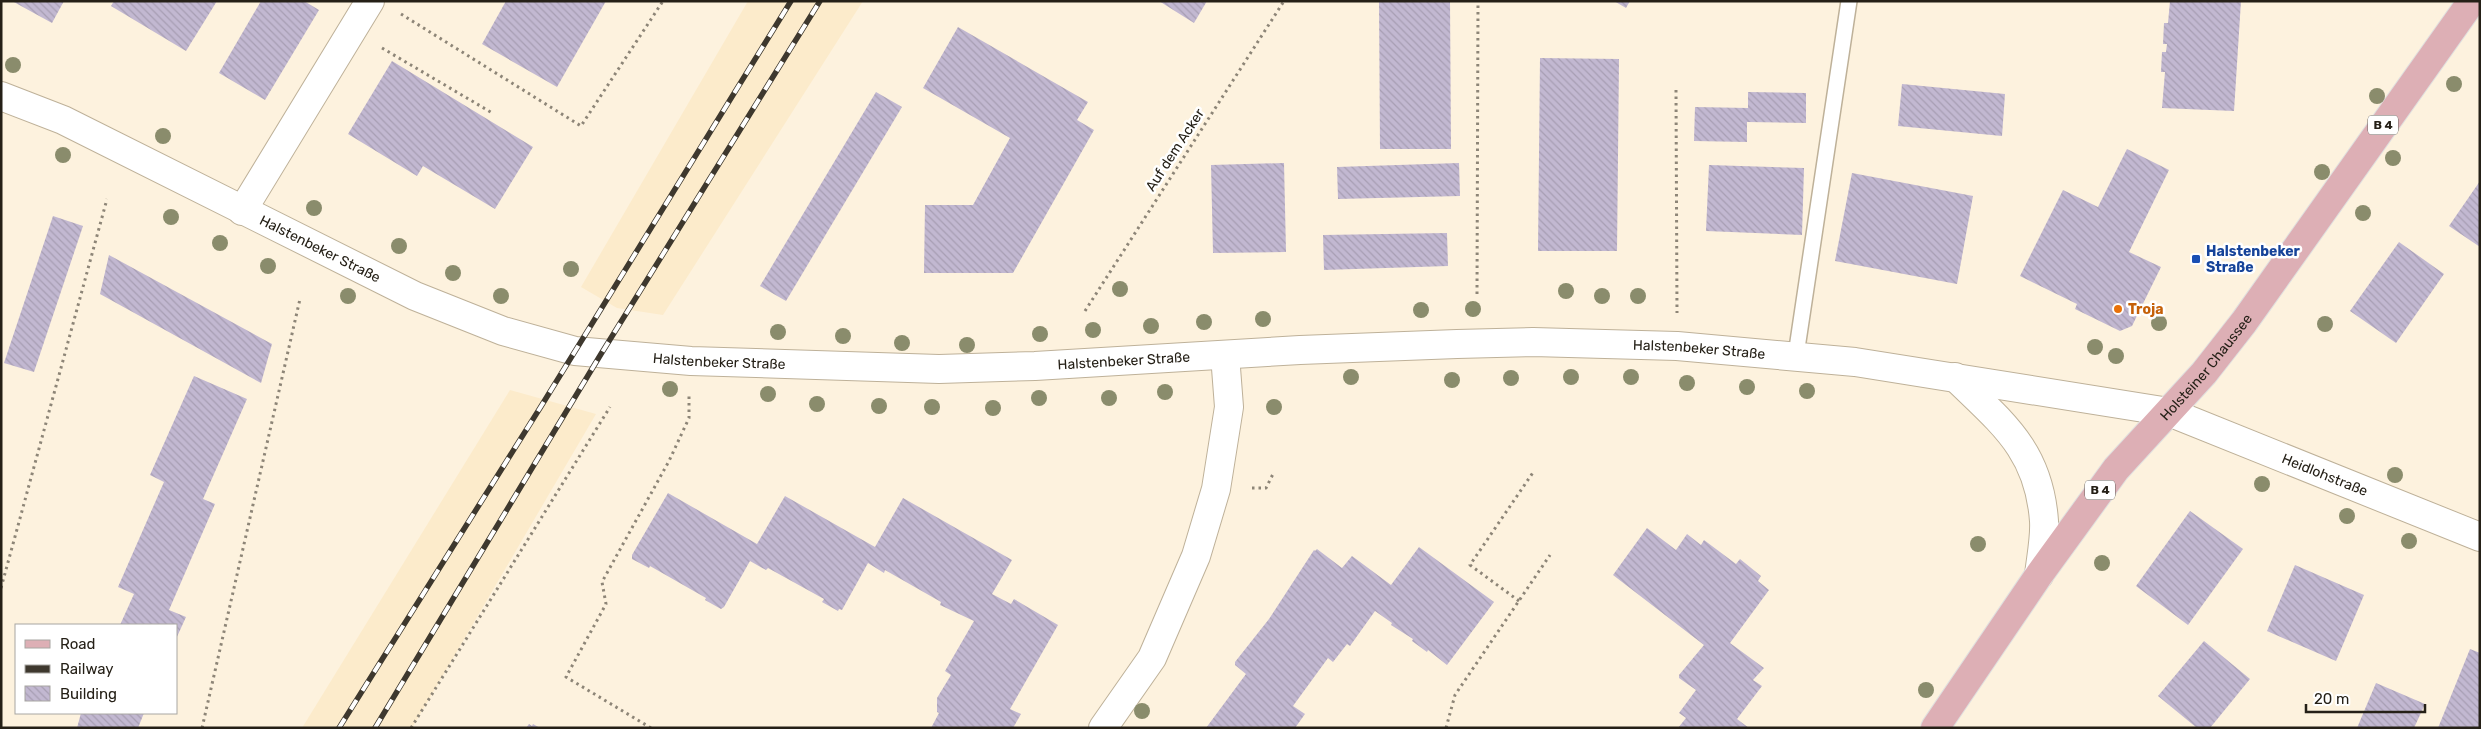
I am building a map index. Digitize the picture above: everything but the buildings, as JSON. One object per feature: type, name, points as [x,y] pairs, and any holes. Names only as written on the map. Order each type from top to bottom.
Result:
[{"type":"main road","name":"Holsteiner Chaussee","points":[[1935,728],[2039,575],[2116,469],[2204,373],[2244,322],[2472,1]]},
{"type":"street","name":"Halstenbeker Straße","points":[[242,210],[354,31],[370,1]]},
{"type":"street","name":"Halstenbeker Straße","points":[[1,96],[63,120],[415,296],[503,331],[575,351],[691,361],[939,369],[1035,366],[1457,344],[1533,342],[1677,346],[1796,355],[2169,412]]},
{"type":"street","points":[[1103,728],[1152,658],[1196,556],[1216,489],[1229,407],[1224,355]]},
{"type":"street","points":[[1955,378],[2020,444],[2030,461],[2040,494],[2044,523],[2039,575]]},
{"type":"street","name":"Heidlohstraße","points":[[2169,412],[2480,537]]},
{"type":"lane","points":[[1796,355],[1849,1]]},
{"type":"path","points":[[398,12],[581,126],[663,1]]},
{"type":"path","name":"Auf dem Acker","points":[[1085,311],[1284,1]]},
{"type":"path","points":[[1477,294],[1478,1]]},
{"type":"path","points":[[354,31],[494,114]]},
{"type":"path","points":[[1676,90],[1677,346]]},
{"type":"path","points":[[1,588],[107,199]]},
{"type":"path","points":[[202,728],[300,299]]},
{"type":"path","points":[[651,728],[566,677],[606,604],[602,582],[669,461],[689,418],[691,361]]},
{"type":"path","points":[[410,728],[610,407]]},
{"type":"path","points":[[1519,601],[1470,564],[1534,471]]},
{"type":"path","points":[[1446,728],[1455,695],[1550,555]]},
{"type":"shaded area","points":[[748,1],[863,1],[663,315],[617,308],[581,287]]},
{"type":"shaded area","points":[[510,390],[596,414],[412,728],[302,728]]},
{"type":"railway","points":[[339,728],[540,408],[791,1]]},
{"type":"railway","points":[[375,728],[601,354],[820,1]]},
{"type":"place","name":"Halstenbeker Straße","points":[[2196,259]]},
{"type":"place","name":"Troja","points":[[2118,309]]}]
